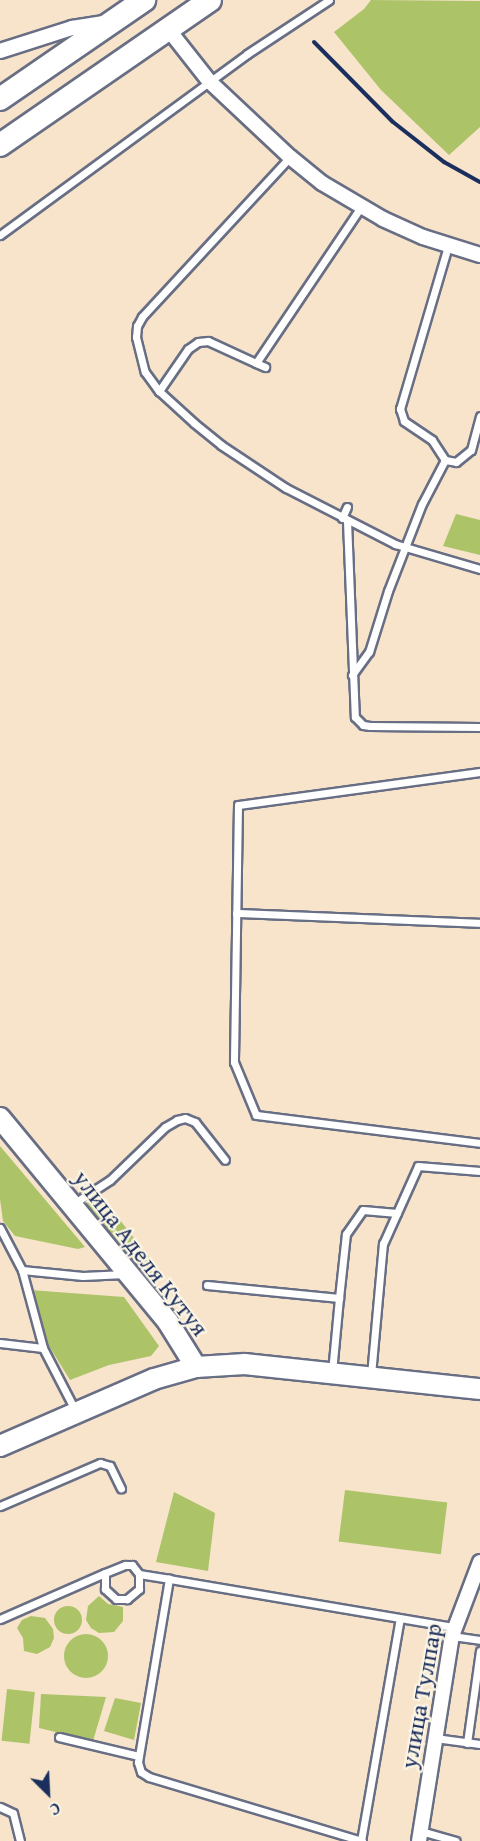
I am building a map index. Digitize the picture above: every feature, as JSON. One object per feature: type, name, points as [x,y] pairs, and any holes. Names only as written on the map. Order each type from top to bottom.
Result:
[{"type":"main road","points":[[0,99],[144,0]]},
{"type":"main road","points":[[0,145],[210,0]]},
{"type":"main road","name":"улица Аделя Кутуя","points":[[0,1118],[126,1274],[168,1322],[196,1367],[244,1364],[480,1389]]},
{"type":"main road","points":[[0,1446],[154,1379],[196,1367]]},
{"type":"street","points":[[0,51],[72,28],[115,21]]},
{"type":"street","points":[[168,29],[209,81],[290,157],[361,207],[448,246],[480,255]]},
{"type":"street","name":"улица Тулпар","points":[[420,1836],[453,1631],[480,1562]]},
{"type":"lane","points":[[0,235],[209,81],[329,0]]},
{"type":"lane","points":[[290,157],[138,322],[136,337],[143,366],[159,391],[221,445],[286,488],[404,547],[480,569]]},
{"type":"lane","points":[[256,363],[361,207]]},
{"type":"lane","points":[[448,246],[400,409],[404,421],[432,440],[446,460],[456,462],[471,450],[480,416]]},
{"type":"lane","points":[[159,391],[188,349],[198,342],[208,341],[265,367]]},
{"type":"lane","points":[[352,675],[369,652],[404,547],[446,460]]},
{"type":"lane","points":[[347,507],[344,519],[354,712],[363,725],[480,727]]},
{"type":"lane","points":[[480,772],[238,805],[234,1062],[256,1115],[480,1143]]},
{"type":"lane","points":[[236,913],[480,923]]},
{"type":"lane","points":[[71,1205],[110,1180],[165,1126],[177,1120],[185,1118],[195,1122],[225,1160]]},
{"type":"lane","points":[[371,1378],[383,1244],[418,1166],[480,1170]]},
{"type":"lane","points":[[332,1375],[346,1234],[363,1210],[397,1213]]},
{"type":"lane","points":[[0,1228],[22,1270],[43,1348],[76,1412]]},
{"type":"lane","points":[[22,1270],[83,1276],[126,1274]]},
{"type":"lane","points":[[207,1285],[339,1298]]},
{"type":"lane","points":[[0,1343],[43,1348]]},
{"type":"lane","points":[[0,1506],[100,1463],[110,1466],[121,1489]]},
{"type":"lane","points":[[0,1619],[128,1564],[139,1574],[400,1618],[480,1640]]},
{"type":"lane","points":[[105,1573],[105,1589],[111,1597],[122,1600],[136,1594],[140,1584],[139,1574]]},
{"type":"lane","points":[[169,1579],[139,1766],[148,1777],[362,1841],[400,1618]]},
{"type":"lane","points":[[467,1743],[480,1651]]},
{"type":"lane","points":[[59,1737],[139,1756]]},
{"type":"lane","points":[[435,1738],[480,1744]]},
{"type":"lane","points":[[0,1808],[13,1813],[20,1841]]},
{"type":"lane","points":[[420,1836],[456,1841]]},
{"type":"green space","points":[[371,0],[480,1],[480,127],[449,155],[381,90],[334,32],[364,9]]},
{"type":"green space","points":[[456,514],[480,520],[480,555],[443,546]]},
{"type":"green space","points":[[0,1146],[85,1247],[78,1249],[15,1236],[3,1221],[0,1199]]},
{"type":"green space","points":[[91,1183],[159,1270],[146,1280],[78,1193]]},
{"type":"green space","points":[[30,1290],[124,1297],[159,1346],[151,1356],[109,1365],[70,1380],[49,1346]]},
{"type":"green space","points":[[345,1490],[447,1503],[441,1554],[339,1542]]},
{"type":"green space","points":[[174,1492],[215,1513],[208,1571],[156,1562]]},
{"type":"green space","points":[[99,1596],[108,1604],[123,1607],[123,1621],[114,1632],[99,1633],[91,1628],[86,1620],[88,1606]]},
{"type":"green space","points":[[68,1606],[78,1610],[82,1620],[78,1630],[68,1634],[58,1630],[54,1620],[58,1610]]},
{"type":"green space","points":[[31,1616],[45,1618],[53,1629],[54,1638],[50,1647],[37,1654],[24,1651],[23,1638],[17,1628],[22,1620]]},
{"type":"green space","points":[[86,1634],[95,1635],[102,1640],[107,1647],[107,1665],[102,1672],[95,1677],[86,1678],[77,1677],[70,1672],[65,1665],[64,1656],[65,1647],[70,1640],[77,1635]]},
{"type":"green space","points":[[7,1689],[35,1692],[29,1744],[2,1741]]},
{"type":"green space","points":[[41,1694],[106,1697],[93,1741],[39,1728]]},
{"type":"green space","points":[[115,1698],[141,1703],[134,1740],[104,1731]]},
{"type":"railway","points":[[314,42],[393,122],[444,162],[480,182]]}]
